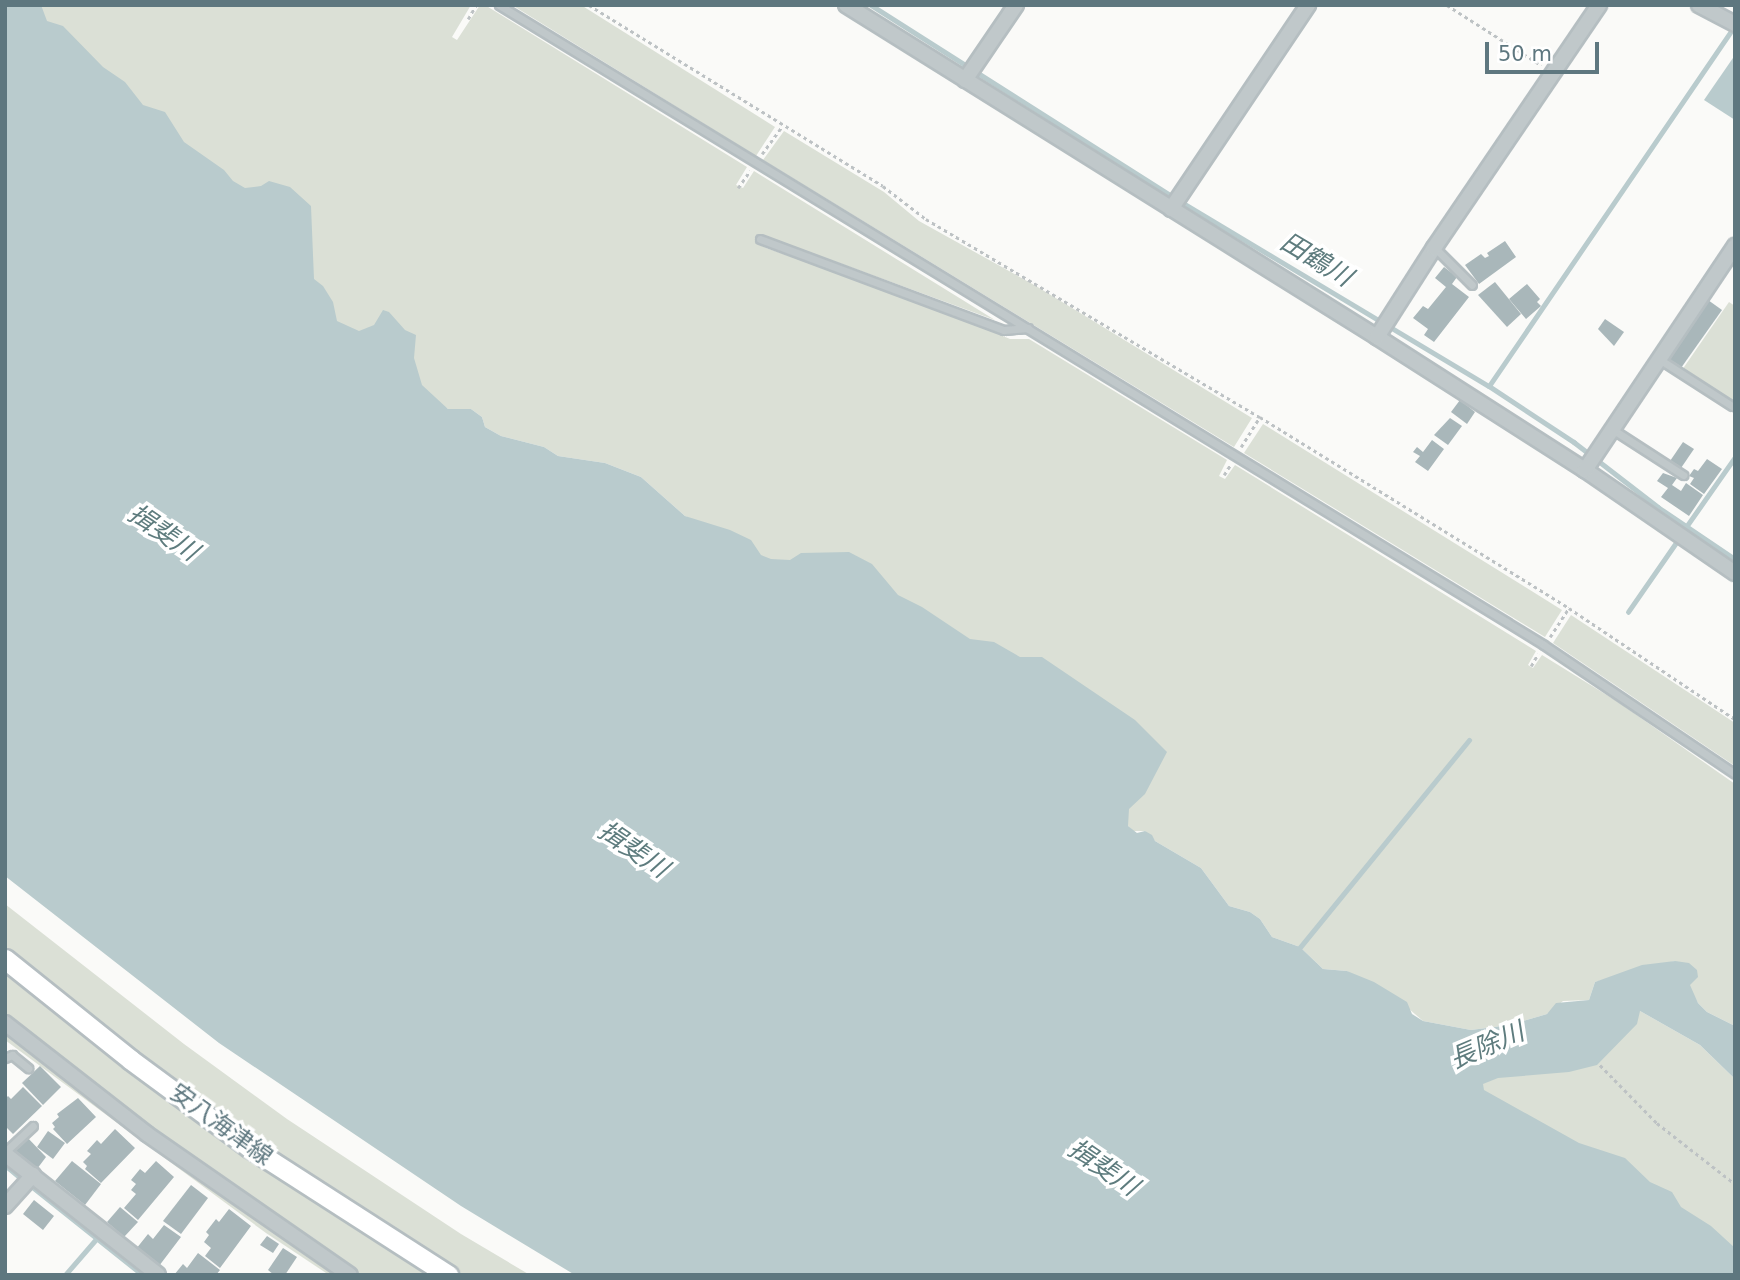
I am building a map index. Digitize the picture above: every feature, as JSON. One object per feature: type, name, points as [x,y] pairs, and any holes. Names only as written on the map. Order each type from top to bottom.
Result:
[{"type":"main road","name":"安八海津線","points":[[5,959],[131,1060],[249,1147],[448,1275]]},
{"type":"street","points":[[846,5],[1586,467],[1735,573]]},
{"type":"street","points":[[966,79],[1016,5]]},
{"type":"street","points":[[1172,207],[1308,5]]},
{"type":"street","points":[[1378,335],[1434,247],[1599,5]]},
{"type":"street","points":[[1699,5],[1735,24]]},
{"type":"street","points":[[1586,467],[1735,246]]},
{"type":"street","points":[[5,1023],[147,1134],[350,1275]]},
{"type":"street","points":[[5,1153],[158,1275]]},
{"type":"street","points":[[5,1206],[33,1175]]},
{"type":"lane","points":[[499,5],[1544,645],[1735,774]]},
{"type":"lane","points":[[760,239],[1004,330],[1029,328]]},
{"type":"lane","points":[[1434,247],[1472,285]]},
{"type":"lane","points":[[1659,359],[1732,406]]},
{"type":"lane","points":[[1612,429],[1684,475]]},
{"type":"lane","points":[[5,1058],[12,1055],[28,1068]]},
{"type":"lane","points":[[5,1153],[33,1126]]},
{"type":"path","points":[[468,19],[476,5]]},
{"type":"path","points":[[589,5],[883,186],[926,219],[1260,416],[1569,608],[1735,719]]},
{"type":"path","points":[[1447,5],[1553,73]]},
{"type":"path","points":[[1600,1065],[1657,1123],[1735,1184]]},
{"type":"shaded area","points":[[7,5],[471,5],[452,37],[457,40],[480,5],[485,5],[747,167],[736,185],[743,188],[754,171],[995,320],[760,234],[755,242],[920,301],[1010,339],[1029,339],[1227,460],[1219,476],[1225,479],[1235,465],[1536,651],[1528,665],[1533,668],[1542,655],[1618,702],[1735,784],[1735,1026],[1707,1012],[1698,1003],[1675,961],[1595,982],[1589,1000],[1563,1001],[1547,1014],[1510,1025],[1471,1030],[1423,1021],[1408,1008],[1347,971],[1323,969],[1300,947],[1272,937],[1260,919],[1250,912],[1229,906],[1201,868],[1155,841],[1145,831],[1133,831],[1063,763],[708,526],[685,516],[641,477],[605,463],[558,456],[544,447],[501,436],[485,427],[482,417],[471,409],[448,409],[357,346]]},
{"type":"shaded area","points":[[512,5],[581,5],[775,127],[756,156]]},
{"type":"shaded area","points":[[784,131],[884,192],[919,221],[1036,286],[1252,418],[1234,447],[763,160]]},
{"type":"shaded area","points":[[1729,302],[1735,306],[1735,405],[1682,370]]},
{"type":"shaded area","points":[[1263,424],[1562,610],[1545,637],[1244,453]]},
{"type":"shaded area","points":[[1571,615],[1735,723],[1735,766],[1553,643]]},
{"type":"shaded area","points":[[5,904],[184,1044],[287,1119],[461,1234],[530,1275],[464,1275],[253,1136],[137,1053],[5,949]]},
{"type":"shaded area","points":[[5,972],[122,1065],[240,1150],[428,1275],[358,1275],[151,1131],[5,1018]]},
{"type":"shaded area","points":[[1640,1011],[1700,1045],[1735,1079],[1735,1267],[1486,1108],[1464,1066]]},
{"type":"shaded area","points":[[5,1027],[343,1275],[329,1275],[266,1233],[5,1040]]},
{"type":"water","points":[[5,5],[41,5],[47,21],[63,26],[103,67],[125,82],[143,105],[165,112],[184,142],[224,170],[233,181],[245,188],[261,186],[269,181],[290,187],[311,206],[314,279],[323,286],[333,302],[337,321],[359,331],[374,325],[383,310],[389,312],[405,330],[416,335],[414,358],[422,385],[448,409],[471,409],[482,417],[485,427],[501,436],[544,447],[558,456],[605,463],[641,477],[685,516],[730,530],[751,540],[761,555],[771,559],[790,560],[801,553],[849,552],[872,564],[898,595],[922,607],[970,639],[994,642],[1020,657],[1042,657],[1135,720],[1167,752],[1145,794],[1129,809],[1128,826],[1137,833],[1145,831],[1152,835],[1155,841],[1201,868],[1229,906],[1250,912],[1260,919],[1272,937],[1300,947],[1323,969],[1347,971],[1374,982],[1407,1002],[1412,1014],[1423,1021],[1471,1030],[1510,1025],[1547,1014],[1556,1003],[1589,1000],[1595,982],[1642,965],[1675,961],[1689,963],[1697,970],[1698,977],[1690,985],[1698,1003],[1707,1012],[1735,1026],[1735,1079],[1700,1045],[1640,1011],[1637,1024],[1597,1065],[1569,1072],[1498,1078],[1483,1084],[1484,1090],[1579,1143],[1625,1158],[1650,1182],[1672,1192],[1681,1207],[1711,1226],[1735,1248],[1735,1275],[575,1275],[461,1206],[219,1043],[5,876]]},
{"type":"water","points":[[1735,55],[1735,120],[1704,100]]},
{"type":"building","points":[[1505,241],[1516,257],[1479,284],[1465,265],[1481,254],[1485,258],[1489,256],[1487,253]]},
{"type":"building","points":[[1444,267],[1457,277],[1452,284],[1469,297],[1434,342],[1424,335],[1428,329],[1413,318],[1423,306],[1428,309],[1446,287],[1435,278]]},
{"type":"building","points":[[1495,282],[1521,314],[1507,327],[1478,295]]},
{"type":"building","points":[[1527,284],[1540,299],[1537,302],[1541,306],[1526,319],[1509,299]]},
{"type":"building","points":[[1708,300],[1722,310],[1681,368],[1667,359]]},
{"type":"building","points":[[1605,319],[1624,332],[1614,346],[1598,329]]},
{"type":"building","points":[[1460,400],[1475,412],[1467,424],[1451,412]]},
{"type":"building","points":[[1450,418],[1462,426],[1448,445],[1434,435]]},
{"type":"building","points":[[1432,440],[1444,449],[1428,471],[1415,462],[1420,456],[1413,452],[1417,447],[1423,452]]},
{"type":"building","points":[[1683,442],[1694,449],[1681,468],[1670,461]]},
{"type":"building","points":[[1707,459],[1722,469],[1704,494],[1690,484],[1694,478],[1689,476],[1694,469],[1698,471]]},
{"type":"building","points":[[1663,473],[1677,478],[1672,485],[1681,491],[1686,483],[1703,495],[1689,516],[1661,497],[1668,488],[1657,481]]},
{"type":"building","points":[[40,1066],[61,1087],[43,1105],[22,1083]]},
{"type":"building","points":[[23,1087],[42,1106],[13,1134],[5,1126],[5,1099],[8,1096],[11,1099]]},
{"type":"building","points":[[78,1098],[96,1117],[67,1144],[53,1129],[55,1127],[52,1123],[59,1117],[57,1114]]},
{"type":"building","points":[[115,1129],[135,1148],[101,1183],[85,1169],[87,1166],[83,1162],[91,1154],[87,1151],[97,1140],[101,1144]]},
{"type":"building","points":[[48,1131],[65,1143],[53,1159],[37,1147]]},
{"type":"building","points":[[26,1136],[46,1157],[37,1169],[14,1151]]},
{"type":"building","points":[[72,1161],[101,1184],[85,1205],[55,1181]]},
{"type":"building","points":[[156,1161],[174,1177],[138,1220],[124,1208],[136,1194],[131,1190],[136,1184],[131,1180],[140,1169],[145,1173]]},
{"type":"building","points":[[191,1185],[208,1198],[181,1234],[163,1221]]},
{"type":"building","points":[[34,1200],[54,1216],[43,1230],[23,1214]]},
{"type":"building","points":[[120,1207],[138,1222],[124,1237],[107,1222]]},
{"type":"building","points":[[229,1209],[251,1226],[220,1268],[205,1256],[211,1248],[204,1242],[209,1235],[206,1232],[216,1219],[219,1222]]},
{"type":"building","points":[[164,1225],[181,1237],[159,1266],[136,1249],[148,1234],[153,1239]]},
{"type":"building","points":[[267,1236],[279,1244],[273,1253],[260,1245]]},
{"type":"building","points":[[283,1248],[297,1257],[285,1275],[274,1275],[268,1270]]},
{"type":"building","points":[[198,1253],[220,1270],[216,1275],[174,1275],[183,1264],[187,1268]]},
{"type":"waterway","name":"田鶴川","points":[[871,5],[1178,200],[1489,386],[1574,442],[1658,507],[1735,559]]},
{"type":"waterway","points":[[1489,386],[1732,30]]},
{"type":"waterway","points":[[1686,527],[1735,457]]},
{"type":"waterway","points":[[1628,612],[1675,544]]},
{"type":"waterway","points":[[1297,951],[1469,740]]},
{"type":"waterway","points":[[5,1165],[18,1176]]},
{"type":"waterway","points":[[34,1188],[143,1275]]},
{"type":"waterway","points":[[65,1275],[97,1238]]},
{"type":"water label","name":"揖斐川","points":[[163,533]]},
{"type":"water label","name":"揖斐川","points":[[633,850]]},
{"type":"water label","name":"長除川","points":[[1487,1046]]},
{"type":"water label","name":"揖斐川","points":[[1103,1168]]}]
